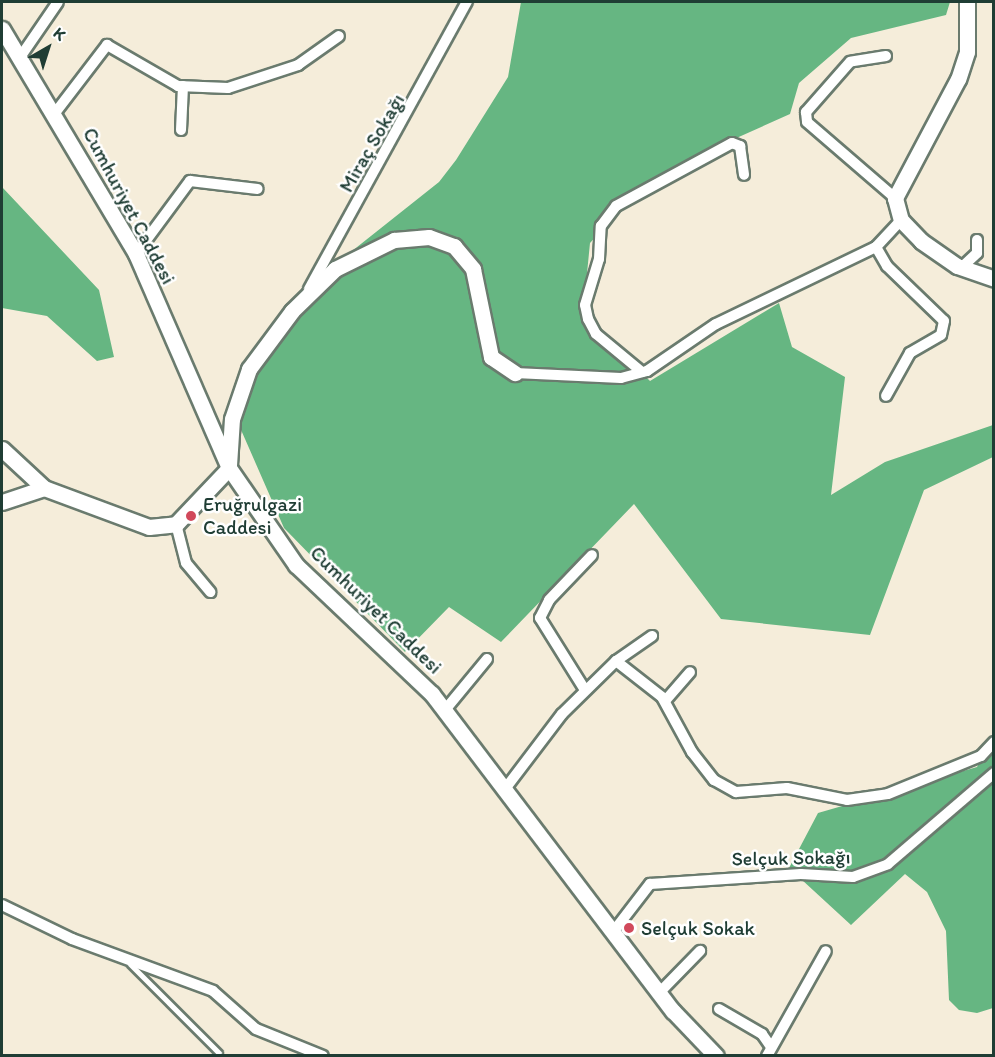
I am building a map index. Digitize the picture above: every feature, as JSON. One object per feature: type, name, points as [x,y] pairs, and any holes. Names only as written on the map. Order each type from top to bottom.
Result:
[{"type":"main road","points":[[967,2],[966,51],[958,79],[895,198],[901,220],[961,268],[993,279]]},
{"type":"main road","name":"Cumhuriyet Caddesi","points":[[2,28],[55,113],[136,254],[229,468],[296,565],[445,710],[659,993],[716,1056]]},
{"type":"main road","points":[[2,449],[44,488],[149,527],[176,524],[229,468],[232,419],[249,369],[303,300],[335,269],[394,240],[429,237],[454,246],[473,268],[490,357],[515,373]]},
{"type":"main road","points":[[2,502],[44,488]]},
{"type":"street","points":[[21,56],[58,2]]},
{"type":"street","name":"Miraç Sokağı","points":[[303,300],[467,2]]},
{"type":"street","points":[[55,113],[107,45],[183,86],[228,88],[298,65],[339,36]]},
{"type":"street","points":[[886,56],[850,62],[806,112],[807,122],[895,198]]},
{"type":"street","points":[[181,130],[183,86]]},
{"type":"street","points":[[642,372],[596,334],[588,319],[585,305],[599,259],[601,226],[616,206],[732,143],[740,146],[744,175]]},
{"type":"street","points":[[136,254],[190,181],[258,189]]},
{"type":"street","points":[[515,373],[621,378],[642,372],[716,324],[876,247],[901,220]]},
{"type":"street","points":[[961,268],[977,253],[977,240]]},
{"type":"street","points":[[876,247],[887,266],[944,321],[941,335],[910,353],[886,396]]},
{"type":"street","points":[[176,524],[186,563],[210,592]]},
{"type":"street","points":[[585,690],[540,618],[549,600],[592,555]]},
{"type":"street","points":[[505,789],[585,690],[616,661],[652,636]]},
{"type":"street","points":[[445,710],[487,659]]},
{"type":"street","points":[[616,661],[665,700],[692,752],[714,780],[736,792],[786,788],[847,800],[888,794],[981,756],[993,742]]},
{"type":"street","points":[[665,700],[690,672]]},
{"type":"street","name":"Selçuk Sokağı","points":[[613,932],[651,884],[801,874],[853,877],[888,864],[993,773]]},
{"type":"street","points":[[2,905],[127,961],[213,991],[256,1029],[323,1056]]},
{"type":"street","points":[[659,993],[700,951]]},
{"type":"street","points":[[769,1051],[816,978],[826,951]]},
{"type":"street","points":[[719,1009],[762,1034],[769,1051]]},
{"type":"lane","points":[[127,961],[219,1053]]},
{"type":"green space","points":[[521,2],[950,2],[946,15],[851,38],[799,83],[790,114],[732,140],[622,208],[590,243],[583,314],[650,381],[779,303],[792,347],[845,377],[831,495],[885,462],[993,425],[993,457],[924,490],[870,635],[721,619],[634,504],[501,642],[449,607],[405,652],[284,528],[238,423],[259,356],[342,259],[439,182],[456,160],[508,77]]},
{"type":"green space","points":[[2,187],[99,290],[114,357],[97,361],[47,316],[2,308]]},
{"type":"green space","points":[[993,736],[993,1008],[977,1013],[959,1010],[949,1000],[946,931],[927,892],[905,874],[851,925],[789,868],[818,813],[977,767]]},
{"type":"place","name":"Eruğrulgazi Caddesi","points":[[191,516]]},
{"type":"place","name":"Selçuk Sokak","points":[[629,928]]}]
